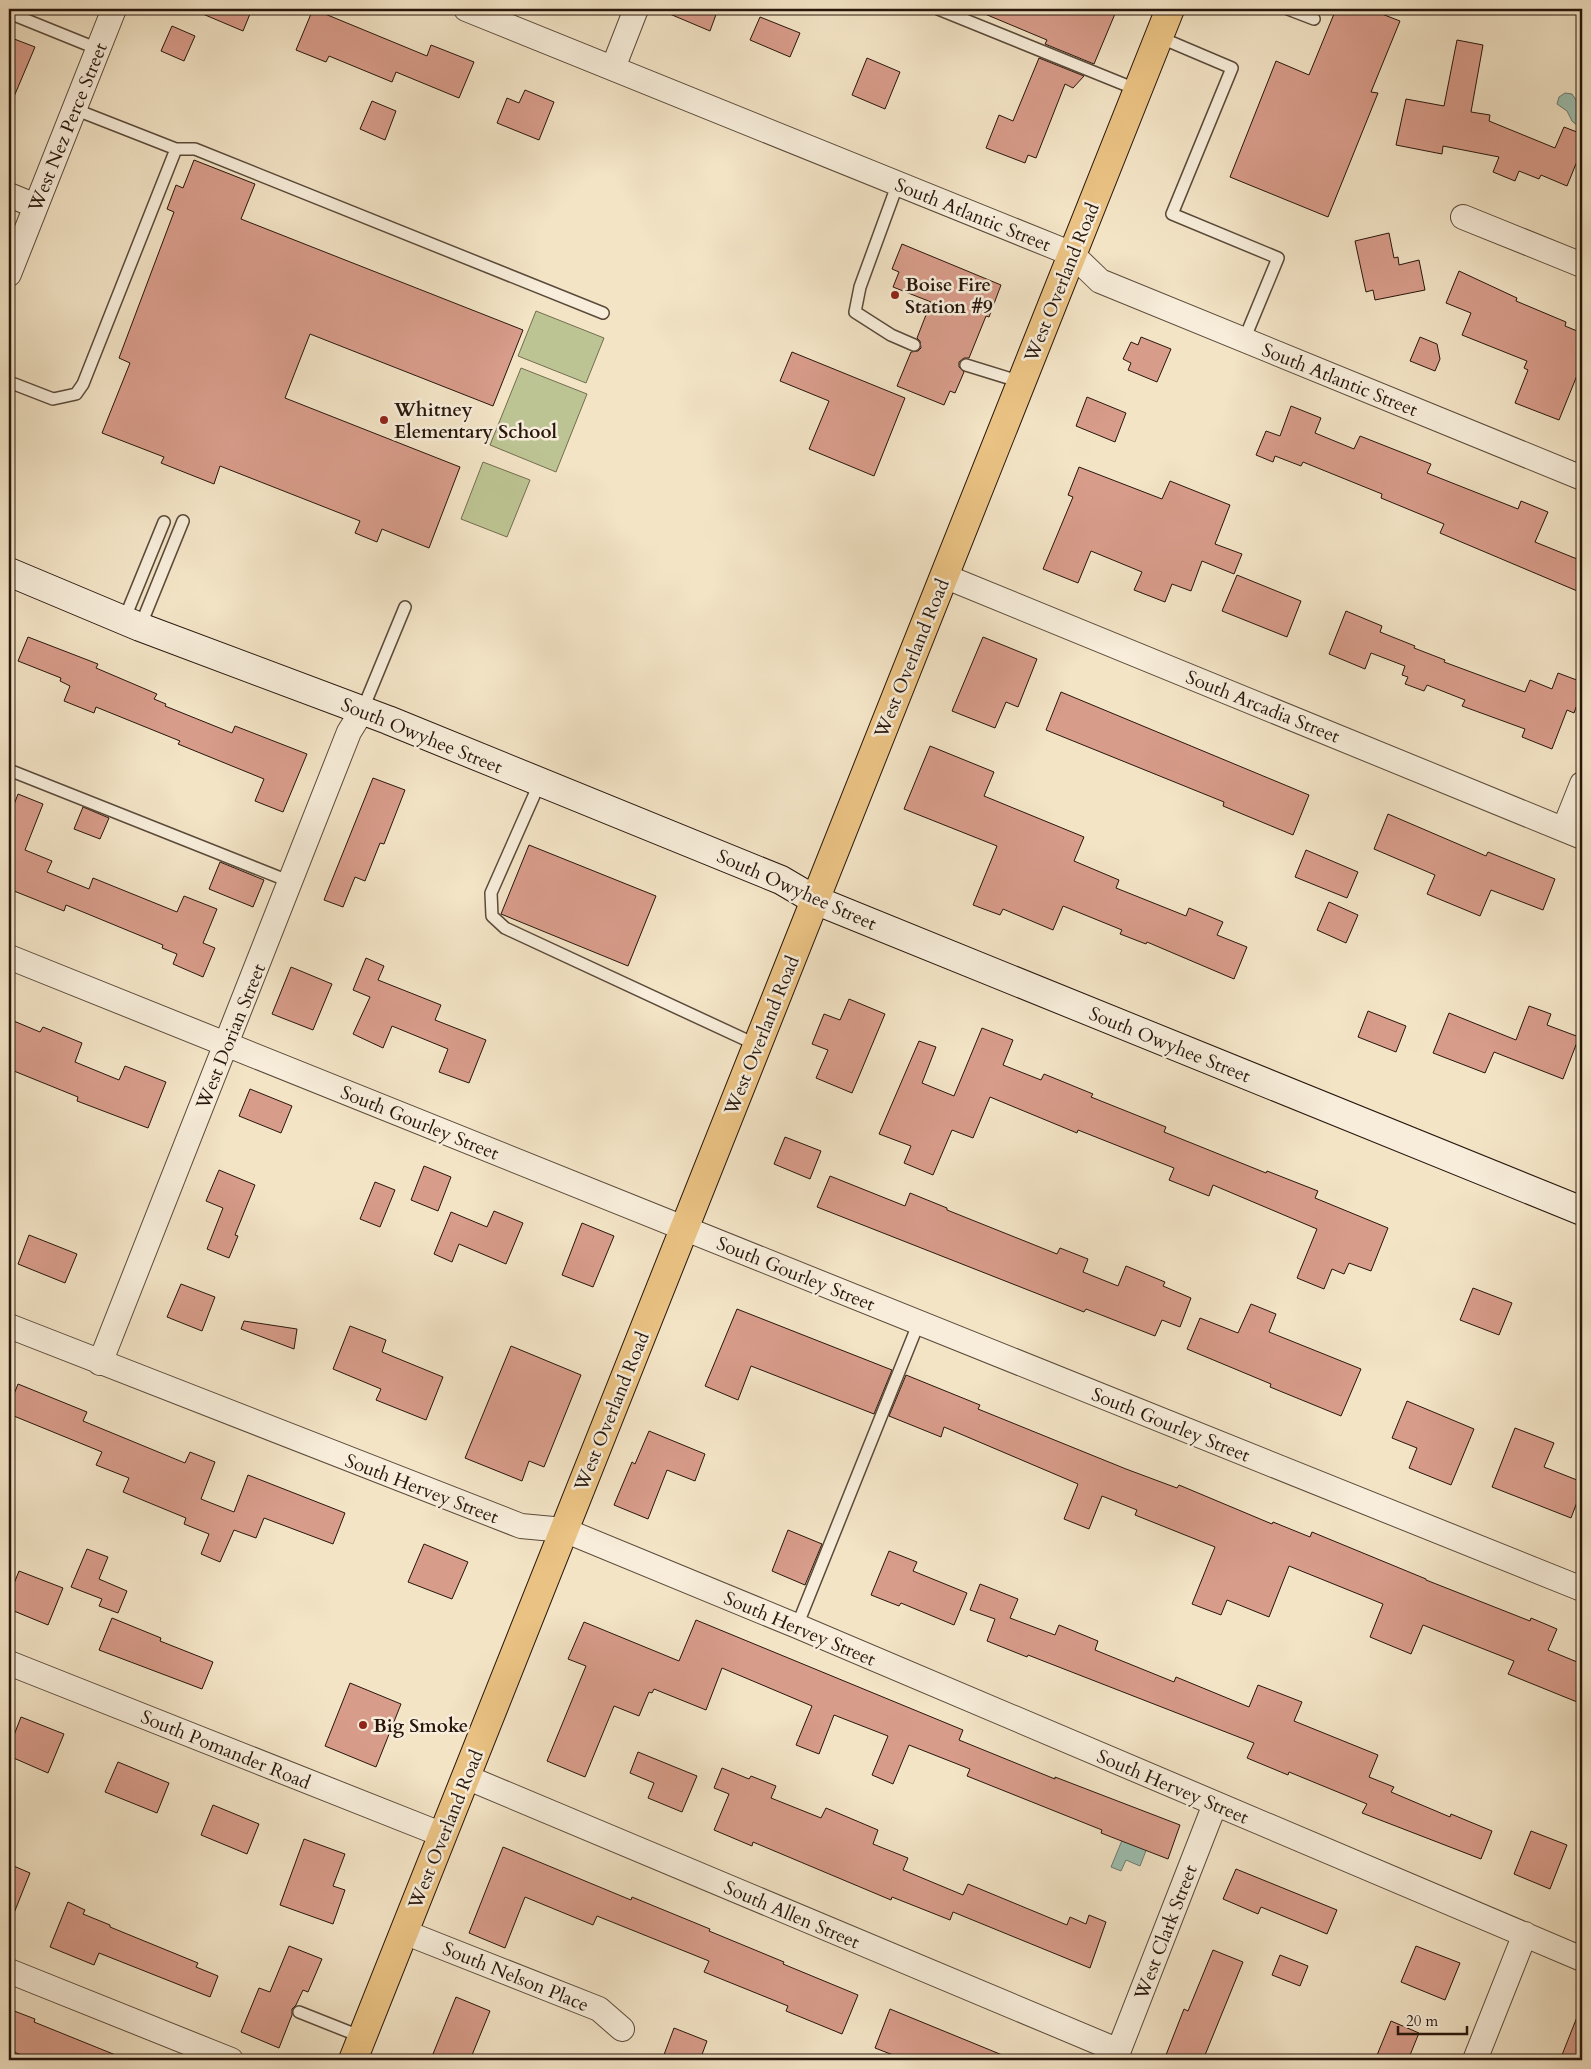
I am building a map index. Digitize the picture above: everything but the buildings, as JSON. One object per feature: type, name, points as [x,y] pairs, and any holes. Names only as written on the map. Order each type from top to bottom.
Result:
[{"type":"main road","name":"West Overland Road","points":[[357,2049],[1170,9]]},
{"type":"street","name":"West Nez Perce Street","points":[[9,274],[114,9]]},
{"type":"street","name":"South Atlantic Street","points":[[466,9],[1072,254],[1100,280],[1582,478]]},
{"type":"street","points":[[613,68],[636,9]]},
{"type":"street","points":[[9,195],[36,206]]},
{"type":"street","points":[[1463,217],[1582,265]]},
{"type":"street","name":"South Owyhee Street","points":[[9,572],[132,624],[362,711],[540,782],[781,880],[815,900],[1582,1211]]},
{"type":"street","name":"South Arcadia Street","points":[[944,576],[1573,833]]},
{"type":"street","name":"West Dorian Street","points":[[100,1363],[349,732],[362,711]]},
{"type":"street","points":[[1573,833],[1582,784]]},
{"type":"street","name":"South Gourley Street","points":[[9,957],[1582,1589]]},
{"type":"street","name":"South Hervey Street","points":[[9,1326],[521,1526],[564,1530],[797,1626],[1582,1958]]},
{"type":"street","name":"South Pomander Road","points":[[9,1662],[443,1835]]},
{"type":"street","name":"South Allen Street","points":[[466,1776],[1117,2056]]},
{"type":"street","name":"West Clark Street","points":[[1117,2056],[1215,1804]]},
{"type":"street","name":"South Nelson Place","points":[[404,1932],[599,2008],[622,2029]]},
{"type":"street","points":[[1475,2060],[1525,1934]]},
{"type":"street","points":[[9,1971],[231,2060]]},
{"type":"lane","points":[[938,9],[1138,90]]},
{"type":"lane","points":[[1288,9],[1314,19]]},
{"type":"lane","points":[[9,13],[98,49]]},
{"type":"lane","points":[[1159,37],[1232,68],[1172,214],[1278,258],[1244,340]]},
{"type":"lane","points":[[74,109],[176,149],[195,150],[603,312]]},
{"type":"lane","points":[[9,382],[53,399],[76,394],[83,384],[176,149]]},
{"type":"lane","points":[[898,183],[860,287],[855,312],[891,335],[914,345]]},
{"type":"lane","points":[[966,365],[1022,382]]},
{"type":"lane","points":[[132,624],[183,521]]},
{"type":"lane","points":[[132,624],[164,522]]},
{"type":"lane","points":[[362,711],[405,607]]},
{"type":"lane","points":[[9,770],[290,882]]},
{"type":"lane","points":[[540,782],[491,893],[492,916],[505,928],[757,1045]]},
{"type":"lane","points":[[797,1626],[919,1322]]},
{"type":"lane","points":[[300,2012],[357,2049]]},
{"type":"green space","points":[[536,311],[604,338],[586,383],[518,356]]},
{"type":"green space","points":[[521,368],[587,394],[556,472],[490,445]]},
{"type":"green space","points":[[483,462],[530,480],[507,537],[461,519]]},
{"type":"shaded area","points":[[1565,93],[1572,94],[1582,109],[1582,126],[1578,126],[1572,121],[1567,111],[1557,104],[1559,97]]},
{"type":"shaded area","points":[[1123,1838],[1147,1848],[1140,1866],[1126,1860],[1121,1871],[1111,1867]]},
{"type":"place","name":"Boise Fire Station #9","points":[[895,295]]},
{"type":"place","name":"Whitney Elementary School","points":[[384,420]]},
{"type":"place","name":"Big Smoke","points":[[363,1725]]}]
